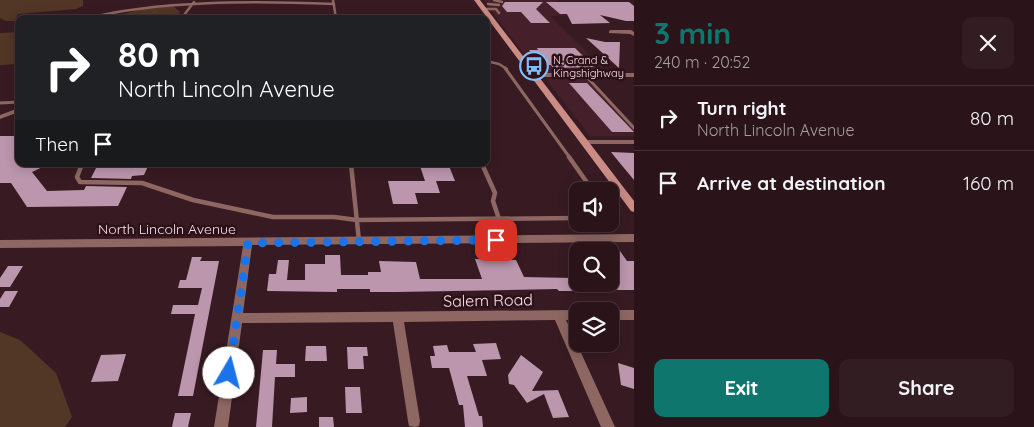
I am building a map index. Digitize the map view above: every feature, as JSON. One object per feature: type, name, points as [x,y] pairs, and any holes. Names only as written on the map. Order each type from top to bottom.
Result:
[{"type":"main road","points":[[477,0],[489,15]]},
{"type":"main road","points":[[490,17],[634,208]]},
{"type":"street","points":[[611,32],[631,32],[634,34]]},
{"type":"street","points":[[534,75],[634,75]]},
{"type":"street","points":[[0,116],[15,111]]},
{"type":"street","points":[[584,142],[634,142]]},
{"type":"street","name":"North Lincoln Avenue","points":[[0,244],[634,238]]},
{"type":"street","points":[[222,427],[248,243]]},
{"type":"street","name":"Salem Road","points":[[236,318],[569,315]]},
{"type":"street","points":[[619,315],[634,315]]},
{"type":"street","points":[[558,316],[608,427]]},
{"type":"street","points":[[398,317],[414,421]]},
{"type":"lane","points":[[184,15],[195,1]]},
{"type":"lane","points":[[96,15],[155,4],[195,1],[264,1],[334,2],[336,15]]},
{"type":"lane","points":[[494,2],[502,2],[500,4],[494,2]]},
{"type":"lane","points":[[494,2],[499,13]]},
{"type":"lane","points":[[484,9],[496,9]]},
{"type":"lane","points":[[490,61],[499,64],[507,70],[587,182]]},
{"type":"lane","points":[[585,75],[634,128]]},
{"type":"lane","points":[[0,104],[15,102]]},
{"type":"lane","points":[[81,167],[77,176],[80,182],[85,184],[142,183],[193,200],[273,217],[334,217],[357,220],[569,218]]},
{"type":"lane","points":[[351,167],[359,241]]},
{"type":"lane","points":[[483,167],[495,193],[493,201],[499,219]]},
{"type":"shaded area","points":[[0,0],[83,0],[83,6],[76,9],[18,14],[15,15],[15,21],[6,21],[0,18]]},
{"type":"shaded area","points":[[483,0],[556,0],[573,15],[550,16],[608,73],[548,73],[537,71]]},
{"type":"shaded area","points":[[155,6],[173,6],[180,12],[177,15],[119,15]]},
{"type":"shaded area","points":[[15,32],[15,64],[0,65],[0,33]]},
{"type":"shaded area","points":[[546,79],[587,79],[634,130],[634,136],[590,136]]},
{"type":"shaded area","points":[[0,332],[20,340],[56,373],[72,417],[65,427],[0,427]]},
{"type":"building","points":[[505,2],[543,2],[536,9],[550,23],[531,23],[521,12],[507,12],[502,6]]},
{"type":"building","points":[[546,2],[629,2],[634,6],[634,21],[600,15],[610,23],[572,24],[567,14],[560,14]]},
{"type":"building","points":[[586,38],[605,42],[620,42],[619,68]]},
{"type":"building","points":[[537,48],[575,48],[594,67],[553,68],[551,65],[541,65],[529,50],[538,50]]},
{"type":"building","points":[[569,83],[587,83],[634,132],[612,132]]},
{"type":"building","points":[[0,136],[15,136],[15,167],[43,167],[32,172],[47,191],[84,190],[86,186],[127,187],[118,206],[27,207],[11,183],[0,183]]},
{"type":"building","points":[[611,152],[634,153],[634,180],[619,162]]},
{"type":"building","points":[[96,167],[148,167],[144,175],[132,176],[131,179],[91,178]]},
{"type":"building","points":[[420,167],[449,167],[455,181],[436,181],[440,193],[415,193],[418,204],[393,204],[388,181],[425,181]]},
{"type":"building","points":[[619,251],[627,261],[634,261],[634,290],[619,290]]},
{"type":"building","points":[[325,255],[340,255],[341,275],[368,275],[368,272],[381,272],[379,261],[416,262],[420,279],[482,279],[475,259],[516,260],[524,277],[569,278],[569,291],[559,291],[557,289],[370,292],[370,289],[337,289],[337,292],[267,291],[269,274],[276,274],[278,260],[289,260],[287,280],[305,280],[305,264],[325,264]]},
{"type":"building","points":[[192,257],[202,257],[200,261],[219,261],[193,396],[178,396],[195,314],[171,314],[173,305],[198,305],[202,288],[178,288],[180,280],[186,280]]},
{"type":"building","points":[[8,266],[23,266],[10,287],[0,287],[0,278]]},
{"type":"building","points":[[5,291],[18,291],[9,307],[0,307],[0,299]]},
{"type":"building","points":[[496,343],[501,359],[482,360],[487,376],[467,376],[479,416],[482,416],[483,427],[465,427],[463,405],[459,405],[449,368],[432,368],[430,356],[435,356],[433,346],[447,345],[449,352],[476,352],[473,344]]},
{"type":"building","points":[[306,346],[326,346],[327,361],[305,361]]},
{"type":"building","points":[[347,347],[367,347],[368,356],[363,356],[364,369],[348,369]]},
{"type":"building","points":[[263,350],[277,350],[276,364],[295,364],[295,377],[275,377],[272,427],[256,427]]},
{"type":"building","points":[[126,354],[118,381],[91,382],[101,355]]},
{"type":"building","points":[[521,355],[543,372],[532,391],[558,390],[569,417],[553,418],[544,394],[527,403],[514,385],[509,384],[508,375]]},
{"type":"building","points":[[618,363],[634,368],[634,389],[621,385]]},
{"type":"building","points":[[345,387],[360,387],[362,413],[346,413]]},
{"type":"building","points":[[307,397],[307,412],[290,413],[291,398]]},
{"type":"building","points":[[175,413],[191,413],[188,427],[172,427]]},
{"type":"building","points":[[319,417],[333,417],[334,427],[319,427]]},
{"type":"place","name":"N. Grand & Kingshighway","points":[[534,66]]},
{"type":"route","points":[[229,373],[248,243],[496,240]]}]
